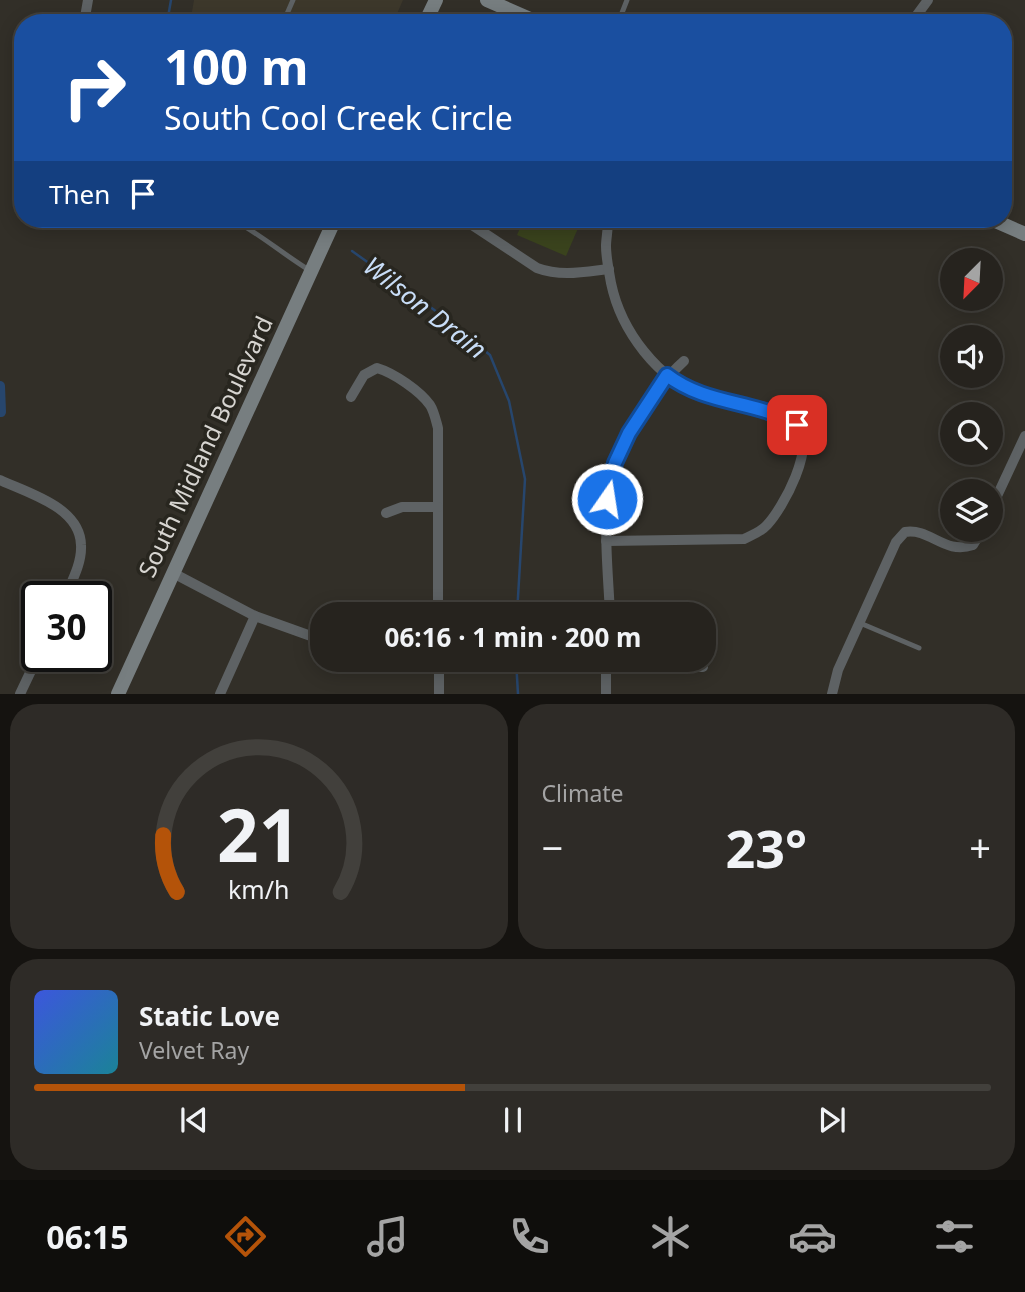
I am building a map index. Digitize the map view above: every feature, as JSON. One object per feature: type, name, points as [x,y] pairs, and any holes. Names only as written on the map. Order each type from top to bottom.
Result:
[{"type":"main road","points":[[486,0],[508,4],[524,14]]},
{"type":"main road","name":"South Midland Boulevard","points":[[118,694],[331,228]]},
{"type":"street","points":[[477,228],[537,268],[550,273],[608,269]]},
{"type":"street","points":[[606,541],[744,539],[761,531],[781,506],[800,464],[805,441],[797,425],[778,415],[705,396],[667,375],[631,334],[619,307],[608,269],[608,228]]},
{"type":"street","points":[[609,602],[607,499],[615,463],[629,433],[667,375],[684,361]]},
{"type":"street","points":[[351,397],[364,375],[377,368],[417,392],[430,406],[438,428],[438,602]]},
{"type":"street","points":[[1003,483],[1025,436]]},
{"type":"street","points":[[0,480],[49,503],[70,517],[79,532],[81,547],[71,581]]},
{"type":"street","points":[[386,513],[402,507],[438,507]]},
{"type":"street","points":[[832,694],[838,670],[895,542],[905,531],[914,530],[940,541]]},
{"type":"street","points":[[944,542],[961,549],[976,542]]},
{"type":"street","points":[[173,573],[255,615],[310,636]]},
{"type":"street","points":[[220,694],[255,615]]},
{"type":"street","points":[[20,694],[30,672]]},
{"type":"street","points":[[439,672],[439,694]]},
{"type":"street","points":[[606,672],[606,694]]},
{"type":"lane","points":[[249,228],[289,258],[312,271]]},
{"type":"lane","points":[[860,623],[919,648]]},
{"type":"shaded area","points":[[194,0],[403,0],[397,14],[192,14]]},
{"type":"green space","points":[[520,228],[578,228],[566,256],[517,235]]},
{"type":"waterway","name":"Wilson Drain","points":[[169,14],[171,0]]},
{"type":"waterway","name":"Wilson Drain","points":[[352,251],[433,309],[490,355],[509,401],[525,479],[518,602]]},
{"type":"waterway","points":[[0,386],[1,412]]},
{"type":"waterway","name":"Wilson Drain","points":[[517,672],[518,694]]},
{"type":"route","points":[[607,499],[615,463],[629,433],[667,375],[689,390],[778,415],[797,425]]}]
